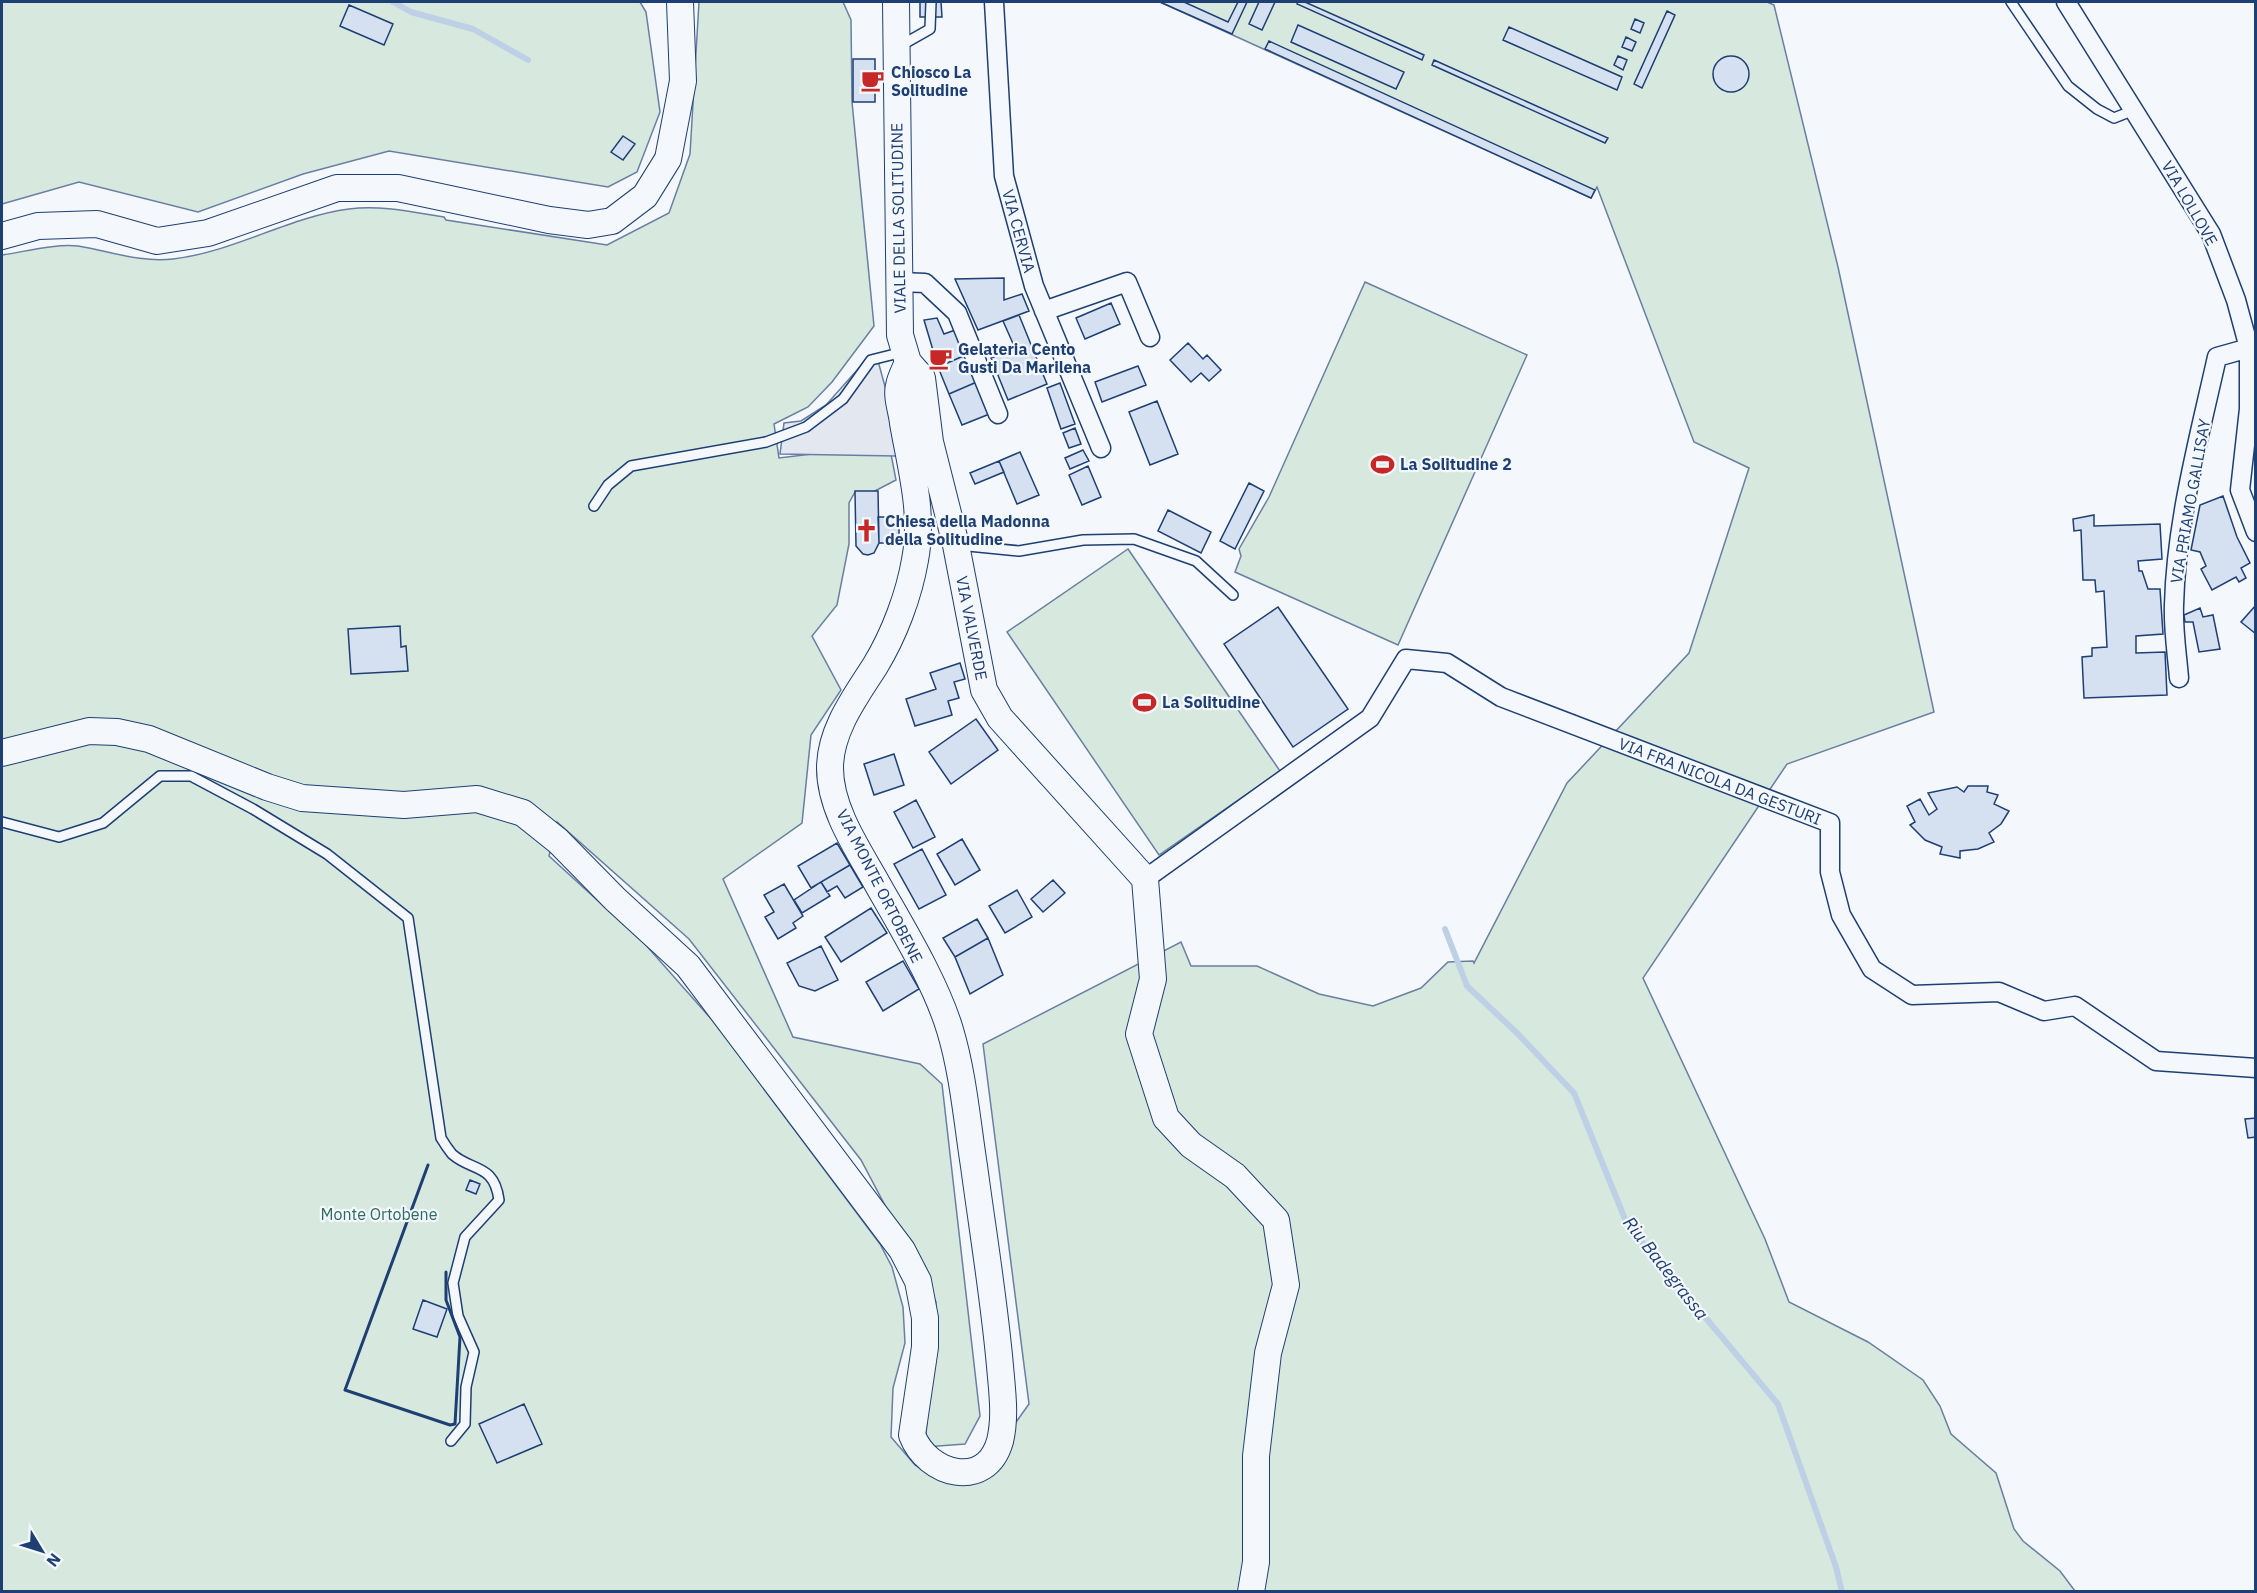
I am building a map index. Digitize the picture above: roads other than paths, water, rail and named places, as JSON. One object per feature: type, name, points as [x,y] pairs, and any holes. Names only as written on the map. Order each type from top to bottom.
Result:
[{"type":"street","points":[[2,236],[38,226],[97,224],[157,241],[208,233],[337,188],[398,188],[549,220],[588,225],[612,221],[645,196],[668,159],[683,81],[680,2]]},
{"type":"street","name":"VIALE DELLA SOLITUDINE","points":[[896,2],[900,335],[907,357]]},
{"type":"street","name":"VIA CERVIA","points":[[994,2],[1004,176],[1034,286],[1101,448]]},
{"type":"street","name":"VIA LOLLOVE","points":[[2066,2],[2211,234],[2236,300],[2249,348],[2249,409],[2240,490],[2256,532]]},
{"type":"street","points":[[899,282],[925,283],[957,313],[998,414]]},
{"type":"street","points":[[1044,311],[1127,282],[1150,337]]},
{"type":"street","name":"VIA PRIAMO GALLISAY","points":[[2180,678],[2174,595],[2179,548],[2201,429],[2217,357],[2249,348]]},
{"type":"street","name":"VIA VALVERDE","points":[[907,357],[922,378],[930,442],[956,545],[984,690],[1000,718],[1145,879]]},
{"type":"street","name":"VIA MONTE ORTOBENE","points":[[2,753],[89,731],[117,732],[149,739],[267,787],[302,798],[405,805],[477,800],[522,813],[558,841],[615,899],[688,966],[884,1223],[918,1281],[924,1302],[925,1347],[912,1435],[917,1448],[925,1458],[951,1472],[965,1473],[976,1468],[995,1452],[1000,1440],[1003,1403],[995,1313],[968,1125],[951,1031],[940,1001],[857,849],[838,808],[832,790],[829,766],[843,720],[860,687],[876,664],[897,621],[915,560],[918,515],[898,388],[907,357]]},
{"type":"street","name":"VIA FRA NICOLA DA GESTURI","points":[[1145,879],[1370,718],[1406,659],[1447,663],[1501,697],[1830,823],[1830,872],[1841,915],[1872,969],[1912,995],[1999,992],[2044,1011],[2075,1006],[2156,1061],[2256,1068]]},
{"type":"street","points":[[1145,879],[1153,979],[1139,1034],[1166,1118],[1191,1145],[1235,1176],[1276,1220],[1278,1231],[1286,1285],[1268,1353],[1256,1456],[1256,1563],[1251,1592]]},
{"type":"lane","points":[[895,49],[930,29],[931,2]]},
{"type":"lane","points":[[2011,2],[2068,86],[2097,109],[2114,118],[2134,110]]},
{"type":"lane","points":[[594,506],[608,485],[631,466],[766,442],[806,427],[843,399],[871,360],[907,357]]},
{"type":"lane","points":[[956,545],[1019,551],[1083,540],[1134,539],[1196,561],[1233,594]]},
{"type":"lane","points":[[2,822],[59,837],[104,823],[160,776],[191,776],[254,809],[327,854],[408,918],[441,1138],[453,1155],[482,1168],[498,1187],[500,1200],[465,1237],[453,1283],[458,1316],[474,1352],[466,1387],[465,1424],[451,1441]]},
{"type":"waterway","points":[[393,2],[411,12],[473,29],[528,60]]},
{"type":"waterway","name":"Riu Badegrassa","points":[[1445,929],[1467,986],[1517,1033],[1574,1093],[1627,1224],[1778,1404],[1836,1567],[1842,1592]]},
{"type":"place","name":"Chiosco La Solitudine","points":[[873,81]]},
{"type":"place","name":"Gelateria Cento Gusti Da Marilena","points":[[940,358]]},
{"type":"place","name":"La Solitudine 2","points":[[1382,464]]},
{"type":"place","name":"Chiesa della Madonna della Solitudine","points":[[867,530]]},
{"type":"place","name":"La Solitudine","points":[[1144,702]]},
{"type":"park label","name":"Monte Ortobene","points":[[379,1214]]}]
